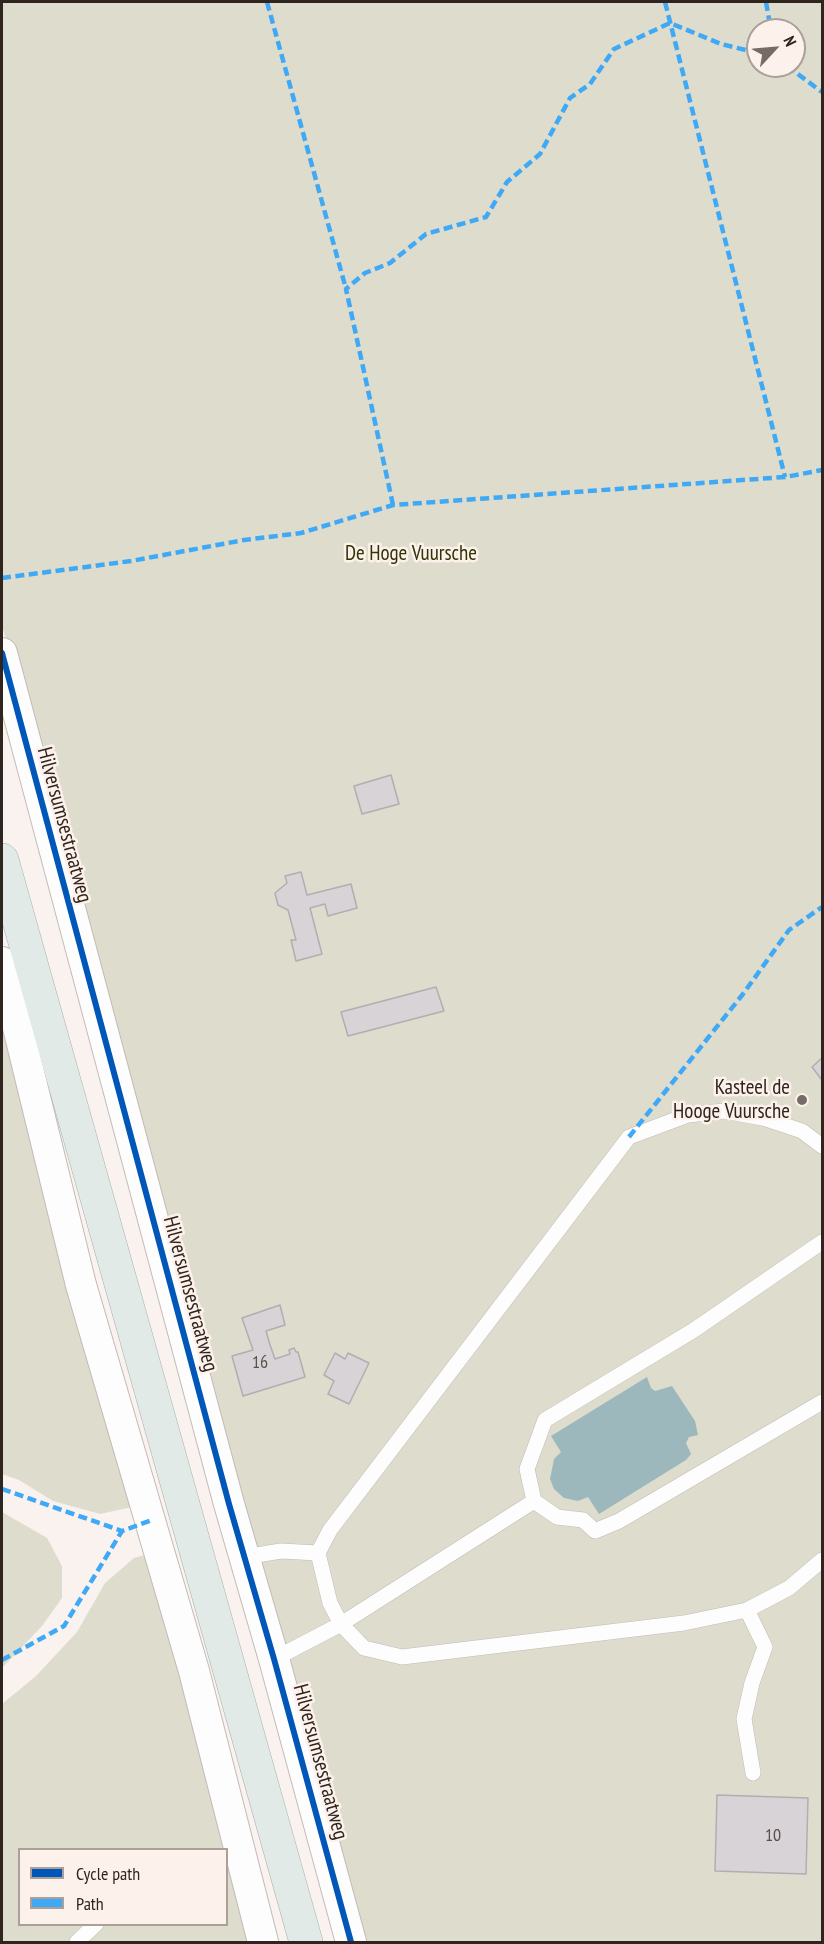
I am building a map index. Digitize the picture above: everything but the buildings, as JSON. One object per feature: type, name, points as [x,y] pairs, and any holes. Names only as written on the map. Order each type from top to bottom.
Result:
[{"type":"main road","points":[[2,860],[306,1942]]},
{"type":"street","name":"Hilversumsestraatweg","points":[[2,653],[244,1557],[351,1942]]},
{"type":"street","points":[[2,962],[81,1286],[173,1596],[235,1868],[263,1942]]},
{"type":"lane","points":[[822,1146],[802,1131],[763,1118],[724,1111],[688,1115],[629,1137],[330,1530],[318,1553],[330,1602],[340,1624],[364,1648],[402,1657],[684,1623],[747,1610],[789,1588],[822,1560]]},
{"type":"lane","points":[[822,1242],[694,1330],[545,1420],[527,1469],[534,1502],[556,1516],[583,1520],[595,1531],[619,1521],[822,1402]]},
{"type":"lane","points":[[274,1659],[340,1624],[534,1502]]},
{"type":"lane","points":[[244,1557],[281,1551],[318,1553]]},
{"type":"lane","points":[[747,1610],[765,1647],[752,1683],[744,1719],[753,1773]]},
{"type":"lane","points":[[77,1942],[94,1926]]},
{"type":"green space","name":"De Hoge Vuursche","points":[[2,2],[822,2],[822,1942],[361,1942],[289,1668],[2,625]]},
{"type":"green space","points":[[2,990],[146,1504],[100,1514],[53,1501],[19,1480],[2,1474]]},
{"type":"green space","points":[[2,1512],[47,1538],[62,1566],[62,1598],[42,1626],[2,1668]]},
{"type":"green space","points":[[159,1551],[254,1942],[2,1942],[2,1704],[36,1676],[77,1632],[105,1583],[134,1558]]},
{"type":"water","points":[[647,1377],[651,1388],[655,1391],[672,1386],[695,1421],[698,1435],[689,1437],[686,1443],[691,1454],[686,1460],[599,1514],[588,1497],[578,1501],[564,1498],[554,1489],[550,1479],[554,1459],[561,1452],[551,1436]]},
{"type":"marked path","points":[[267,2],[346,289]]},
{"type":"marked path","points":[[665,2],[785,477]]},
{"type":"marked path","points":[[766,2],[769,18]]},
{"type":"marked path","points":[[393,505],[346,289],[365,273],[390,263],[426,234],[486,217],[507,182],[540,154],[570,98],[590,84],[614,49],[670,23],[721,44],[746,50]]},
{"type":"marked path","points":[[803,78],[822,92]]},
{"type":"marked path","points":[[2,578],[131,561],[244,540],[301,533],[393,505],[785,477],[822,470]]},
{"type":"marked path","points":[[629,1137],[743,994],[789,930],[822,907]]},
{"type":"marked path","points":[[2,1489],[122,1531]]},
{"type":"marked path","points":[[2,1660],[64,1626],[122,1531],[152,1520]]},
{"type":"cycle path","points":[[2,653],[229,1504],[351,1942]]},
{"type":"place","name":"Kasteel de Hooge Vuursche","points":[[802,1100]]}]
